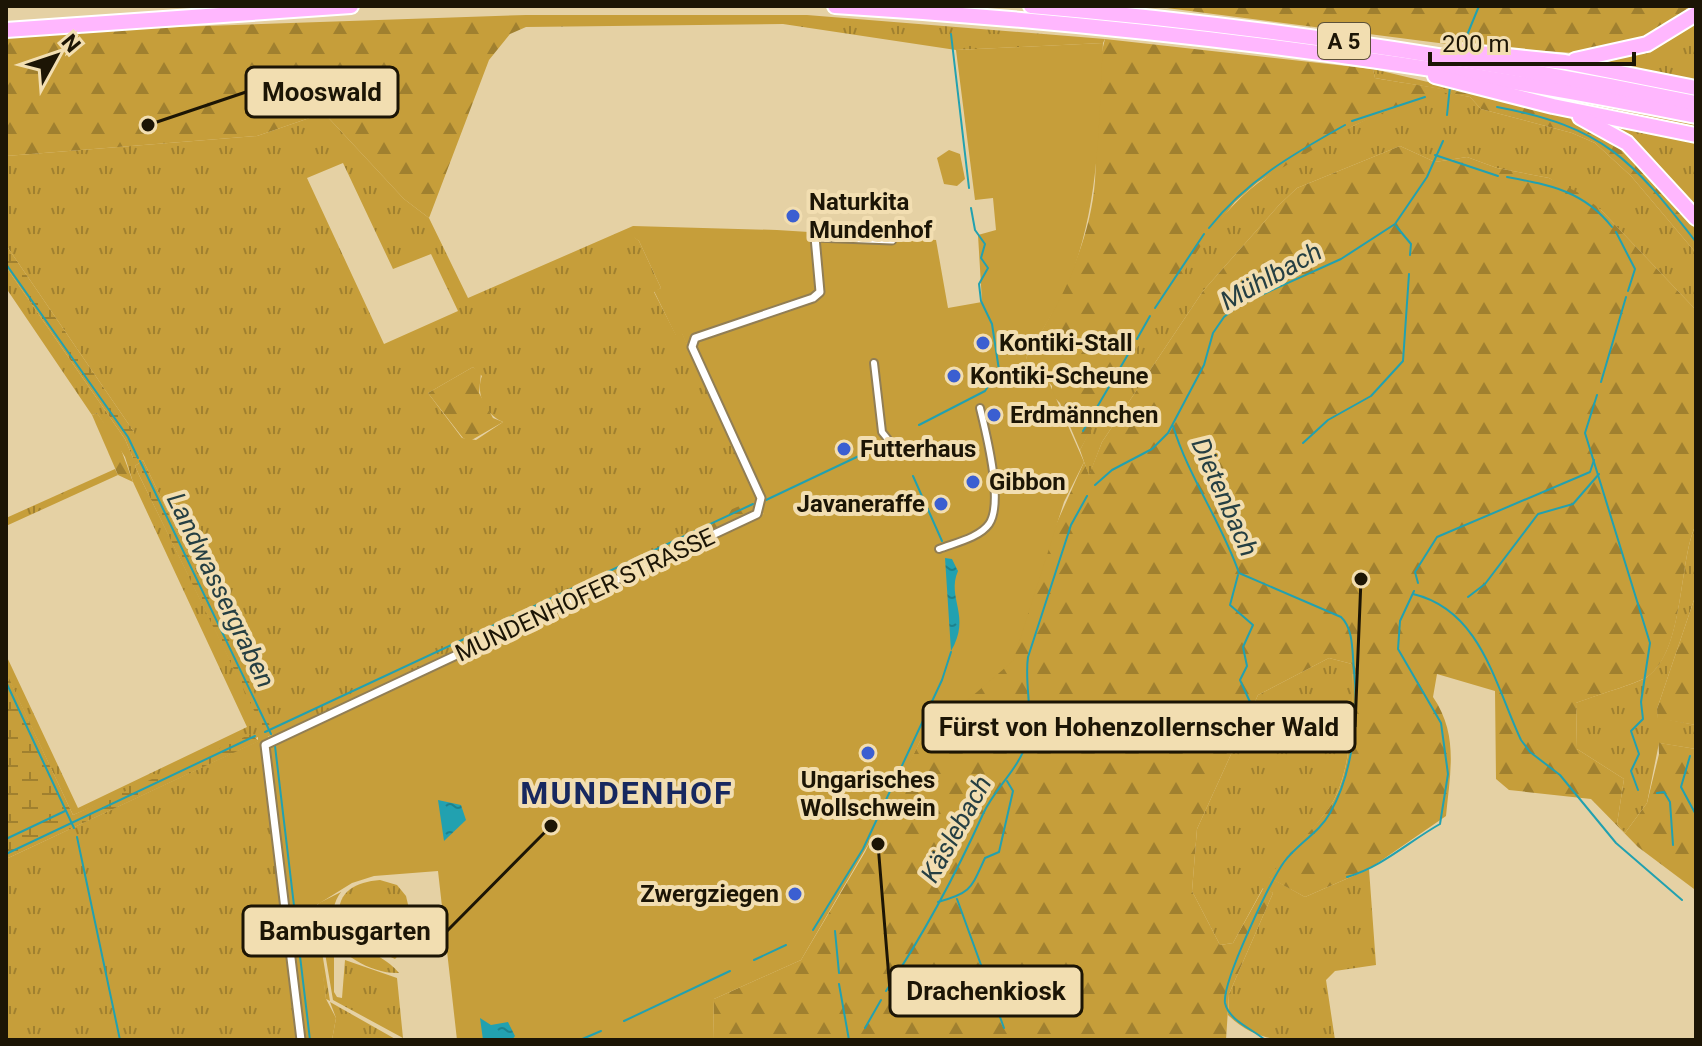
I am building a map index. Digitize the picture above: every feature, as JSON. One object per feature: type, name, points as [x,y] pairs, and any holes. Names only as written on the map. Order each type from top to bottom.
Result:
[{"type":"highway","points":[[6,30],[351,6]]},
{"type":"highway","name":"A 5","points":[[835,6],[1093,24],[1381,59],[1696,116]]},
{"type":"highway","name":"A 5","points":[[1031,6],[1151,17],[1404,50],[1696,103]]},
{"type":"highway","points":[[1565,62],[1647,44],[1696,14]]},
{"type":"highway","points":[[1404,50],[1487,53],[1565,62],[1696,88]]},
{"type":"highway","points":[[1381,59],[1553,106],[1696,135]]},
{"type":"highway","points":[[1553,106],[1607,130],[1627,143],[1696,218]]},
{"type":"street","name":"MUNDENHOFER STRASSE","points":[[301,1040],[265,745],[757,514],[761,498],[692,347],[695,338],[813,298],[820,292],[815,237],[892,240]]},
{"type":"street","points":[[874,363],[882,432],[894,447]]},
{"type":"street","points":[[939,549],[982,531],[992,520],[991,460],[980,408]]},
{"type":"green space","points":[[1151,6],[1696,6],[1696,11],[1656,34],[1600,51],[1575,53],[1462,46]]},
{"type":"green space","points":[[526,15],[807,15],[1105,39],[1103,43],[956,50],[783,24],[526,27]]},
{"type":"green space","points":[[526,15],[526,27],[510,34],[489,60],[429,218],[404,199],[324,113],[257,136],[6,156],[6,38],[61,31]]},
{"type":"green space","points":[[1696,20],[1696,81],[1595,62],[1628,55]]},
{"type":"green space","points":[[1105,39],[1373,69],[1375,78],[1472,94],[1541,110],[1602,135],[1626,152],[1654,179],[1696,230],[1696,253],[1631,176],[1595,143],[1572,133],[1481,109],[1470,97],[1429,90],[1428,100],[1400,105],[1353,126],[1258,182],[1235,202],[1202,244],[1154,318],[1080,450],[1060,403],[1052,395],[1052,386],[1026,358],[1061,295],[1087,228],[1095,181],[1098,90]]},
{"type":"green space","points":[[1103,43],[1097,149],[1086,227],[1069,280],[1026,358],[1043,369],[1084,462],[1064,502],[1013,661],[920,741],[873,843],[869,843],[801,960],[714,999],[713,1040],[457,1040],[438,871],[374,876],[352,883],[315,906],[326,999],[336,1018],[332,1040],[304,1040],[270,750],[272,744],[765,517],[682,334],[676,336],[654,291],[661,288],[639,241],[633,237],[633,226],[777,230],[936,240],[948,308],[982,302],[978,235],[996,230],[993,198],[975,200],[956,50]]},
{"type":"green space","points":[[1373,69],[1559,113],[1593,128],[1632,154],[1645,169],[1611,144],[1547,114],[1480,96],[1375,78]]},
{"type":"green space","points":[[1499,87],[1696,125],[1696,131]]},
{"type":"green space","points":[[1429,89],[1470,97],[1481,109],[1572,133],[1595,143],[1631,176],[1696,253],[1696,310],[1601,210],[1549,178],[1497,168],[1467,157],[1435,162],[1400,146],[1297,188],[1279,205],[1203,291],[1102,442],[1089,476],[1080,450],[1096,419],[1183,269],[1233,205],[1258,183],[1309,149]]},
{"type":"green space","points":[[324,113],[404,199],[429,218],[468,298],[633,226],[634,237],[639,241],[661,288],[654,292],[676,335],[682,333],[765,517],[272,744],[270,750],[304,1040],[6,1040],[6,859],[258,741],[258,737],[73,815],[6,673],[6,655],[78,808],[247,727],[133,482],[125,457],[97,413],[92,415],[6,288],[6,267],[125,439],[133,458],[134,432],[6,245],[6,156],[257,136]],"holes":[[[343,163],[393,269],[431,254],[458,311],[384,344],[307,178]],[[473,367],[482,376],[481,397],[487,409],[503,422],[476,440],[462,438],[428,393]],[[143,460],[273,734],[268,737],[135,466]]]},
{"type":"green space","points":[[1593,118],[1696,139],[1696,214]]},
{"type":"green space","points":[[1400,146],[1435,162],[1467,157],[1497,168],[1549,178],[1581,194],[1601,210],[1696,310],[1696,524],[1668,647],[1659,665],[1647,677],[1576,703],[1577,749],[1624,779],[1617,824],[1625,833],[1647,803],[1659,754],[1657,709],[1696,594],[1696,725],[1660,719],[1660,743],[1696,749],[1696,902],[1694,889],[1638,847],[1591,799],[1509,790],[1496,779],[1495,691],[1437,674],[1433,697],[1447,726],[1451,755],[1446,816],[1369,869],[1305,897],[1268,877],[1329,808],[1343,778],[1352,718],[1352,664],[1329,658],[1258,695],[1197,829],[1192,891],[1220,945],[1233,943],[1264,887],[1273,893],[1229,994],[1226,1040],[713,1040],[714,999],[801,960],[865,852],[920,741],[1051,536],[1084,462],[1089,475],[1102,442],[1203,291],[1297,188]]},
{"type":"green space","points":[[949,150],[960,154],[965,179],[957,186],[944,184],[937,158]]},
{"type":"green space","points":[[6,245],[134,432],[142,457],[133,458],[125,439],[6,267]]},
{"type":"green space","points":[[473,367],[481,373],[479,393],[493,418],[503,422],[470,441],[463,438],[428,393]]},
{"type":"green space","points":[[97,413],[119,444],[133,482],[118,475],[92,415]]},
{"type":"green space","points":[[143,460],[274,734],[267,737],[139,475],[135,466]]},
{"type":"green space","points":[[115,469],[118,475],[6,526],[6,518]]},
{"type":"green space","points":[[751,501],[754,513],[769,516],[700,550],[698,546],[711,539],[710,533],[698,536],[693,526]]},
{"type":"green space","points":[[1696,524],[1696,594],[1657,709],[1660,738],[1659,718],[1696,725],[1696,749],[1659,743],[1647,803],[1625,833],[1617,824],[1624,779],[1577,749],[1576,703],[1642,680],[1659,664],[1674,627],[1690,540]]},
{"type":"green space","points":[[1329,658],[1352,664],[1352,718],[1343,777],[1329,808],[1269,877],[1305,897],[1369,869],[1376,965],[1335,971],[1326,980],[1335,1040],[1264,1037],[1228,1015],[1229,994],[1273,893],[1263,888],[1233,943],[1220,945],[1192,891],[1197,829],[1258,695]]},
{"type":"green space","points":[[6,672],[73,815],[251,734],[259,741],[6,859]]},
{"type":"green space","points":[[380,880],[397,885],[406,896],[410,913],[407,946],[395,959],[363,944],[339,917],[345,894],[363,883]]},
{"type":"green space","points":[[341,892],[334,907],[335,919],[342,930],[399,973],[377,970],[357,961],[324,931],[322,952],[330,1001],[326,999],[314,912],[319,903]]},
{"type":"green space","points":[[330,945],[334,952],[334,992],[337,997],[342,998],[345,960],[397,978],[403,1038],[333,1000],[324,947]]},
{"type":"green space","points":[[330,1002],[397,1040],[332,1040],[336,1018]]},
{"type":"water","points":[[945,558],[952,559],[958,571],[955,590],[959,628],[951,651]]},
{"type":"water","points":[[438,800],[461,805],[466,820],[444,841]]},
{"type":"water","points":[[480,1018],[491,1025],[508,1022],[515,1036],[512,1040],[483,1040]]},
{"type":"waterway","name":"Mühlbach","points":[[1463,45],[1479,6]]},
{"type":"waterway","points":[[951,34],[969,188]]},
{"type":"waterway","name":"Mühlbach","points":[[1447,115],[1450,86]]},
{"type":"waterway","points":[[1352,121],[1425,97]]},
{"type":"waterway","points":[[1497,107],[1564,125],[1612,151],[1653,189],[1696,242]]},
{"type":"waterway","points":[[1209,228],[1255,182],[1345,125]]},
{"type":"waterway","name":"Mühlbach","points":[[1095,485],[1112,470],[1152,449],[1168,433],[1204,365],[1213,333],[1224,317],[1239,305],[1341,259],[1395,224],[1427,177],[1443,141]]},
{"type":"waterway","points":[[1435,155],[1498,176]]},
{"type":"waterway","points":[[1507,177],[1552,187],[1578,197],[1612,227]]},
{"type":"waterway","points":[[919,425],[985,391],[999,370],[992,324],[981,301],[979,284],[988,268],[981,258],[985,244],[975,230],[971,208]]},
{"type":"waterway","points":[[1396,226],[1411,244],[1410,255]]},
{"type":"waterway","points":[[1616,232],[1635,269],[1628,291]]},
{"type":"waterway","points":[[1155,308],[1204,234]]},
{"type":"waterway","name":"Landwassergraben","points":[[6,264],[128,437],[138,458]]},
{"type":"waterway","points":[[1303,443],[1328,420],[1371,396],[1403,361],[1409,274]]},
{"type":"waterway","points":[[1601,382],[1626,297]]},
{"type":"waterway","points":[[1137,339],[1150,316]]},
{"type":"waterway","points":[[1083,431],[1130,351]]},
{"type":"waterway","points":[[1597,395],[1585,433],[1650,643],[1641,702],[1643,719],[1631,731],[1639,754],[1631,771],[1638,790]]},
{"type":"waterway","name":"Dietenbach","points":[[1173,426],[1239,573],[1341,617],[1352,642],[1355,724],[1349,762],[1338,797],[1325,820],[1289,856],[1277,873],[1248,932],[1226,992],[1225,1003],[1231,1015],[1265,1040]]},
{"type":"waterway","points":[[766,500],[880,446]]},
{"type":"waterway","points":[[1418,583],[1415,572],[1437,537],[1590,472],[1594,460]]},
{"type":"waterway","name":"Landwassergraben","points":[[140,461],[271,734]]},
{"type":"waterway","points":[[1468,597],[1485,584],[1538,514],[1573,504],[1599,474]]},
{"type":"waterway","points":[[913,476],[942,541]]},
{"type":"waterway","name":"Käslebach","points":[[886,991],[938,904],[988,805],[1023,752],[1030,722],[1028,657],[1071,525],[1087,496]]},
{"type":"waterway","points":[[265,732],[753,504]]},
{"type":"waterway","points":[[1238,575],[1230,605],[1253,625],[1243,647],[1247,666],[1240,680],[1250,702]]},
{"type":"waterway","points":[[1347,877],[1383,861],[1440,824],[1448,774],[1441,723],[1398,649],[1400,621],[1414,591]]},
{"type":"waterway","points":[[1413,594],[1436,603],[1455,616],[1470,633],[1483,652],[1521,740],[1530,752],[1560,775],[1616,843],[1682,900]]},
{"type":"waterway","points":[[813,930],[863,849],[942,680],[951,652]]},
{"type":"waterway","points":[[6,682],[74,828]]},
{"type":"waterway","points":[[6,854],[255,736]]},
{"type":"waterway","name":"Landwassergraben","points":[[275,746],[310,1040]]},
{"type":"waterway","points":[[1690,756],[1681,787],[1695,813],[1696,857]]},
{"type":"waterway","name":"Mühlbach","points":[[938,902],[958,896],[969,888],[985,858],[999,852],[1013,791],[1007,781]]},
{"type":"waterway","points":[[1657,793],[1664,792],[1670,802],[1673,845]]},
{"type":"waterway","points":[[6,839],[65,811]]},
{"type":"waterway","points":[[77,837],[120,1040]]},
{"type":"waterway","points":[[1696,897],[1696,914]]},
{"type":"waterway","points":[[957,899],[1004,1028]]},
{"type":"waterway","points":[[835,931],[839,973]]},
{"type":"waterway","points":[[754,960],[786,945]]},
{"type":"waterway","points":[[624,1021],[730,971]]},
{"type":"waterway","points":[[839,984],[849,1040]]},
{"type":"waterway","name":"Käslebach","points":[[865,1028],[881,1000]]},
{"type":"waterway","points":[[580,1040],[601,1031]]},
{"type":"place","name":"Mooswald","points":[[148,125]]},
{"type":"place","name":"Naturkita Mundenhof","points":[[793,216]]},
{"type":"place","name":"Kontiki-Stall","points":[[983,343]]},
{"type":"place","name":"Kontiki-Scheune","points":[[954,376]]},
{"type":"place","name":"Erdmännchen","points":[[994,415]]},
{"type":"place","name":"Futterhaus","points":[[844,449]]},
{"type":"place","name":"Gibbon","points":[[973,482]]},
{"type":"place","name":"Javaneraffe","points":[[941,504]]},
{"type":"place","name":"Fürst von Hohenzollernscher Wald","points":[[1361,579]]},
{"type":"place","name":"Ungarisches Wollschwein","points":[[868,753]]},
{"type":"place","name":"Bambusgarten","points":[[551,826]]},
{"type":"place","name":"Drachenkiosk","points":[[878,844]]},
{"type":"place","name":"Zwergziegen","points":[[795,894]]},
{"type":"district","name":"MUNDENHOF","points":[[627,793]]}]
